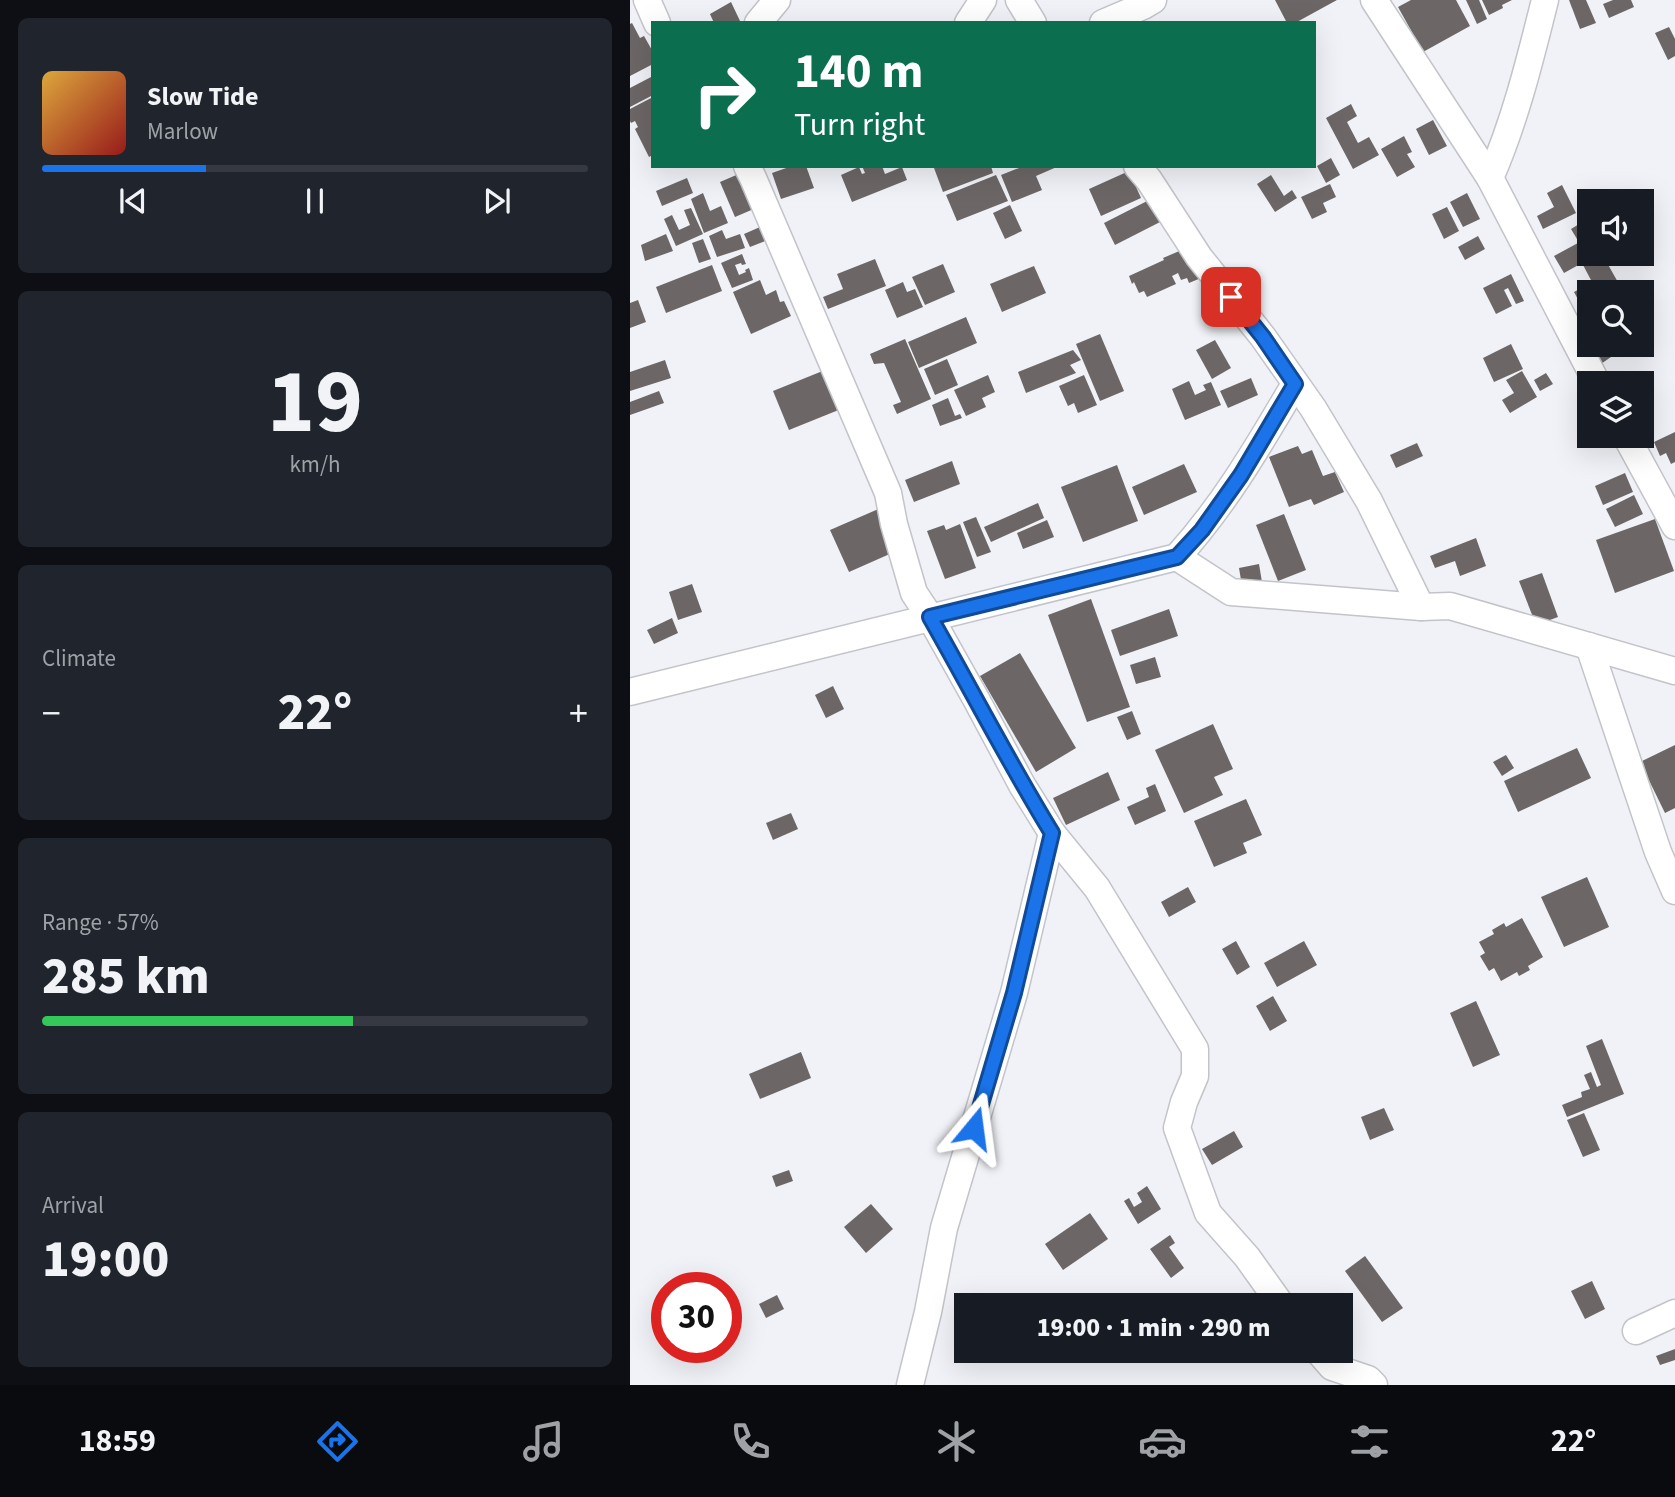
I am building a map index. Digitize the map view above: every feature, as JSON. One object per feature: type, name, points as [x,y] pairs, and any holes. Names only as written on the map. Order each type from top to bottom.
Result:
[{"type":"street","points":[[647,0],[656,21]]},
{"type":"street","points":[[760,21],[777,0]]},
{"type":"street","points":[[969,21],[983,0]]},
{"type":"street","points":[[1018,0],[1032,21]]},
{"type":"street","points":[[1108,21],[1153,0]]},
{"type":"street","points":[[1374,0],[1490,178],[1591,371]]},
{"type":"street","points":[[1490,178],[1529,66],[1545,0]]},
{"type":"street","points":[[748,168],[888,493],[914,593],[930,617],[1022,785],[1052,833],[1097,888],[1195,1049],[1195,1076],[1177,1128],[1208,1213],[1247,1257],[1273,1293]]},
{"type":"street","points":[[1139,168],[1199,257],[1263,337],[1313,408],[1369,501],[1421,607]]},
{"type":"street","points":[[630,692],[1177,557],[1202,530],[1241,475],[1295,384]]},
{"type":"street","points":[[1633,448],[1675,526]]},
{"type":"street","points":[[1177,557],[1231,592],[1421,607],[1450,606],[1675,671]]},
{"type":"street","points":[[1589,646],[1658,852],[1675,891]]},
{"type":"street","points":[[911,1385],[944,1228],[1014,993],[1052,833]]},
{"type":"street","points":[[1636,1331],[1675,1313]]},
{"type":"street","points":[[1328,1363],[1332,1367],[1368,1379],[1374,1385]]},
{"type":"building","points":[[1275,0],[1337,0],[1299,21],[1286,21]]},
{"type":"building","points":[[1411,0],[1456,0],[1470,26],[1423,52],[1398,7]]},
{"type":"building","points":[[1466,0],[1479,0],[1487,19],[1477,24]]},
{"type":"building","points":[[1482,0],[1512,0],[1489,15]]},
{"type":"building","points":[[1569,0],[1586,0],[1596,23],[1580,29]]},
{"type":"building","points":[[1613,0],[1631,0],[1634,7],[1609,18],[1603,4]]},
{"type":"building","points":[[731,2],[740,21],[713,21],[710,14]]},
{"type":"building","points":[[632,23],[640,38],[644,36],[651,48],[651,65],[630,76]]},
{"type":"building","points":[[1669,27],[1675,39],[1675,56],[1668,60],[1655,33]]},
{"type":"building","points":[[651,77],[651,96],[630,107],[630,88]]},
{"type":"building","points":[[651,98],[649,157],[635,129],[638,127],[635,121],[630,121],[630,109]]},
{"type":"building","points":[[1351,104],[1357,116],[1347,122],[1358,143],[1369,137],[1379,155],[1353,169],[1326,118]]},
{"type":"building","points":[[1433,120],[1447,146],[1429,155],[1416,129]]},
{"type":"building","points":[[1404,136],[1412,152],[1407,154],[1415,167],[1397,177],[1381,149]]},
{"type":"building","points":[[1331,158],[1340,175],[1326,183],[1317,166]]},
{"type":"building","points":[[786,168],[807,168],[814,188],[781,199],[772,173]]},
{"type":"building","points":[[857,168],[862,174],[865,173],[863,168],[883,168],[885,174],[902,168],[907,180],[852,202],[841,175]]},
{"type":"building","points":[[934,168],[992,168],[993,173],[943,192]]},
{"type":"building","points":[[1019,168],[1054,168],[1036,176],[1042,190],[1012,202],[1001,175]]},
{"type":"building","points":[[1129,171],[1141,198],[1101,216],[1089,189]]},
{"type":"building","points":[[741,173],[756,208],[735,217],[720,182]]},
{"type":"building","points":[[996,175],[1008,201],[957,221],[946,195]]},
{"type":"building","points":[[1271,175],[1284,196],[1292,190],[1297,198],[1275,212],[1257,184]]},
{"type":"building","points":[[687,178],[693,193],[662,206],[656,191]]},
{"type":"building","points":[[1330,184],[1336,197],[1323,203],[1327,212],[1312,219],[1301,197]]},
{"type":"building","points":[[1562,185],[1576,213],[1543,229],[1537,216],[1554,207],[1547,193]]},
{"type":"building","points":[[703,193],[710,211],[721,206],[728,223],[704,233],[691,199]]},
{"type":"building","points":[[1467,193],[1480,219],[1463,227],[1450,202]]},
{"type":"building","points":[[1153,198],[1164,220],[1115,245],[1104,223]]},
{"type":"building","points":[[1010,205],[1022,231],[1005,239],[993,213]]},
{"type":"building","points":[[1447,207],[1459,231],[1444,239],[1432,214]]},
{"type":"building","points":[[691,208],[703,234],[676,246],[664,219],[672,215],[679,230],[690,225],[684,210]]},
{"type":"building","points":[[767,224],[768,240],[750,247],[744,234]]},
{"type":"building","points":[[1577,225],[1577,239],[1571,229]]},
{"type":"building","points":[[722,230],[726,239],[740,234],[745,248],[717,257],[709,236]]},
{"type":"building","points":[[666,234],[673,251],[645,261],[641,245]]},
{"type":"building","points":[[1478,236],[1485,249],[1465,260],[1458,247]]},
{"type":"building","points":[[703,239],[711,259],[699,263],[692,243]]},
{"type":"building","points":[[1577,244],[1577,266],[1564,273],[1554,256]]},
{"type":"building","points":[[1184,249],[1201,278],[1189,283],[1187,278],[1181,280],[1178,273],[1172,276],[1176,284],[1147,297],[1144,291],[1139,293],[1129,276]]},
{"type":"building","points":[[742,254],[746,264],[735,265],[739,275],[749,268],[753,280],[732,288],[721,263]]},
{"type":"building","points":[[875,259],[886,286],[828,309],[823,297],[843,289],[837,274]]},
{"type":"building","points":[[943,264],[955,292],[925,305],[912,277]]},
{"type":"building","points":[[712,265],[722,291],[666,313],[656,287]]},
{"type":"building","points":[[1034,266],[1046,293],[1002,312],[990,284]]},
{"type":"building","points":[[1584,266],[1609,266],[1617,280],[1591,280]]},
{"type":"building","points":[[1511,274],[1524,301],[1516,304],[1508,288],[1504,290],[1512,306],[1496,314],[1483,288]]},
{"type":"building","points":[[760,280],[766,295],[776,290],[780,302],[784,301],[791,316],[751,334],[733,292]]},
{"type":"building","points":[[903,282],[907,292],[915,289],[923,307],[897,318],[885,290]]},
{"type":"building","points":[[638,300],[646,322],[630,328],[630,303]]},
{"type":"building","points":[[966,317],[977,343],[919,368],[908,342]]},
{"type":"building","points":[[1100,334],[1124,391],[1100,401],[1076,344]]},
{"type":"building","points":[[905,339],[931,399],[897,414],[893,405],[901,402],[884,363],[874,364],[870,354]]},
{"type":"building","points":[[1215,340],[1231,368],[1212,379],[1196,350]]},
{"type":"building","points":[[1511,344],[1523,369],[1494,382],[1483,358]]},
{"type":"building","points":[[1073,350],[1081,360],[1070,365],[1076,373],[1026,393],[1018,372]]},
{"type":"building","points":[[1592,357],[1611,357],[1598,366]]},
{"type":"building","points":[[947,359],[958,385],[935,395],[924,369]]},
{"type":"building","points":[[665,360],[671,378],[630,391],[630,372]]},
{"type":"building","points":[[830,368],[846,407],[789,430],[773,391]]},
{"type":"building","points":[[1522,371],[1537,397],[1510,413],[1502,400],[1514,393],[1506,380]]},
{"type":"building","points":[[1546,373],[1553,384],[1540,391],[1534,380]]},
{"type":"building","points":[[988,375],[995,392],[982,398],[986,407],[966,416],[954,390]]},
{"type":"building","points":[[1084,375],[1097,405],[1078,413],[1074,403],[1068,406],[1059,386]]},
{"type":"building","points":[[1251,378],[1258,395],[1228,408],[1220,391]]},
{"type":"building","points":[[1189,381],[1195,395],[1206,390],[1203,385],[1211,382],[1221,405],[1185,420],[1172,389]]},
{"type":"building","points":[[659,391],[664,403],[630,415],[630,402]]},
{"type":"building","points":[[948,398],[955,416],[960,414],[962,418],[940,426],[932,405]]},
{"type":"building","points":[[1675,432],[1675,462],[1671,464],[1666,453],[1660,456],[1654,442]]},
{"type":"building","points":[[1417,443],[1423,456],[1396,468],[1390,455]]},
{"type":"building","points":[[1298,446],[1302,454],[1312,450],[1323,476],[1335,472],[1344,492],[1314,505],[1311,499],[1289,507],[1269,457]]},
{"type":"building","points":[[952,461],[960,484],[914,502],[905,480]]},
{"type":"building","points":[[1184,464],[1197,492],[1144,515],[1132,487]]},
{"type":"building","points":[[1117,465],[1138,521],[1083,542],[1061,487]]},
{"type":"building","points":[[1625,473],[1633,492],[1603,505],[1595,486]]},
{"type":"building","points":[[1634,495],[1643,514],[1615,527],[1606,509]]},
{"type":"building","points":[[1038,503],[1044,518],[991,542],[984,527]]},
{"type":"building","points":[[883,507],[901,549],[849,572],[830,530]]},
{"type":"building","points":[[1284,514],[1306,570],[1278,581],[1256,525]]},
{"type":"building","points":[[976,517],[991,552],[977,557],[963,522]]},
{"type":"building","points":[[1655,519],[1674,571],[1615,593],[1596,540]]},
{"type":"building","points":[[1047,520],[1054,537],[1023,549],[1017,533]]},
{"type":"building","points":[[960,524],[976,568],[945,579],[927,531],[944,525],[946,530]]},
{"type":"building","points":[[1476,538],[1486,566],[1460,576],[1455,561],[1435,568],[1430,556]]},
{"type":"building","points":[[1259,564],[1262,582],[1242,586],[1239,568]]},
{"type":"building","points":[[1542,573],[1558,617],[1536,625],[1519,581]]},
{"type":"building","points":[[692,584],[702,612],[678,620],[669,592]]},
{"type":"building","points":[[1091,599],[1130,707],[1087,722],[1048,615]]},
{"type":"building","points":[[1169,609],[1178,636],[1120,656],[1111,630]]},
{"type":"building","points":[[672,618],[678,633],[654,644],[647,630]]},
{"type":"building","points":[[1020,653],[1076,748],[1036,772],[980,676]]},
{"type":"building","points":[[1155,657],[1161,677],[1136,684],[1130,665]]},
{"type":"building","points":[[833,686],[844,709],[826,718],[815,695]]},
{"type":"building","points":[[1132,711],[1141,734],[1127,740],[1117,717]]},
{"type":"building","points":[[1213,724],[1233,769],[1214,777],[1223,795],[1184,813],[1155,750]]},
{"type":"building","points":[[1675,745],[1675,808],[1665,813],[1640,762]]},
{"type":"building","points":[[1577,748],[1591,778],[1518,812],[1504,781]]},
{"type":"building","points":[[1506,755],[1514,768],[1502,776],[1493,762]]},
{"type":"building","points":[[1108,772],[1120,800],[1066,825],[1053,798]]},
{"type":"building","points":[[1155,784],[1166,811],[1135,825],[1127,807],[1149,797],[1146,788]]},
{"type":"building","points":[[1246,799],[1262,835],[1243,843],[1247,853],[1214,867],[1194,821]]},
{"type":"building","points":[[791,813],[798,829],[773,840],[766,823]]},
{"type":"building","points":[[1587,877],[1609,927],[1564,947],[1541,897]]},
{"type":"building","points":[[1188,887],[1196,902],[1169,917],[1161,902]]},
{"type":"building","points":[[1522,918],[1543,957],[1528,966],[1530,970],[1519,976],[1517,972],[1501,981],[1494,968],[1489,971],[1480,956],[1485,953],[1479,942],[1494,934],[1492,930],[1504,923],[1506,927]]},
{"type":"building","points":[[1236,941],[1250,967],[1237,975],[1222,949]]},
{"type":"building","points":[[1304,941],[1317,965],[1277,987],[1264,963]]},
{"type":"building","points":[[1273,996],[1287,1021],[1270,1031],[1256,1006]]},
{"type":"building","points":[[1476,1001],[1500,1055],[1473,1067],[1450,1013]]},
{"type":"building","points":[[1602,1039],[1624,1094],[1567,1117],[1562,1105],[1582,1097],[1581,1092],[1590,1089],[1584,1075],[1591,1072],[1597,1087],[1601,1085],[1586,1046]]},
{"type":"building","points":[[801,1052],[811,1078],[760,1099],[749,1074]]},
{"type":"building","points":[[1384,1108],[1394,1130],[1370,1140],[1361,1117]]},
{"type":"building","points":[[1584,1113],[1600,1150],[1583,1157],[1567,1120]]},
{"type":"building","points":[[1234,1131],[1243,1147],[1212,1165],[1202,1149]]},
{"type":"building","points":[[789,1170],[793,1181],[776,1187],[772,1176]]},
{"type":"building","points":[[1147,1186],[1161,1209],[1138,1224],[1124,1201],[1129,1198],[1134,1207],[1142,1202],[1137,1193]]},
{"type":"building","points":[[871,1204],[893,1229],[866,1253],[844,1227]]},
{"type":"building","points":[[1090,1213],[1108,1239],[1063,1270],[1045,1244]]},
{"type":"building","points":[[1170,1235],[1175,1243],[1169,1247],[1184,1268],[1171,1278],[1150,1249]]},
{"type":"building","points":[[1365,1256],[1403,1308],[1382,1322],[1345,1271]]},
{"type":"building","points":[[1592,1281],[1605,1309],[1585,1319],[1571,1291]]},
{"type":"building","points":[[777,1295],[784,1309],[766,1318],[759,1304]]},
{"type":"building","points":[[1675,1349],[1675,1360],[1660,1365],[1656,1356]]},
{"type":"route","points":[[974,1128],[1014,993],[1052,833],[1022,785],[930,617],[1177,557],[1202,530],[1241,475],[1295,384],[1231,297]]}]
